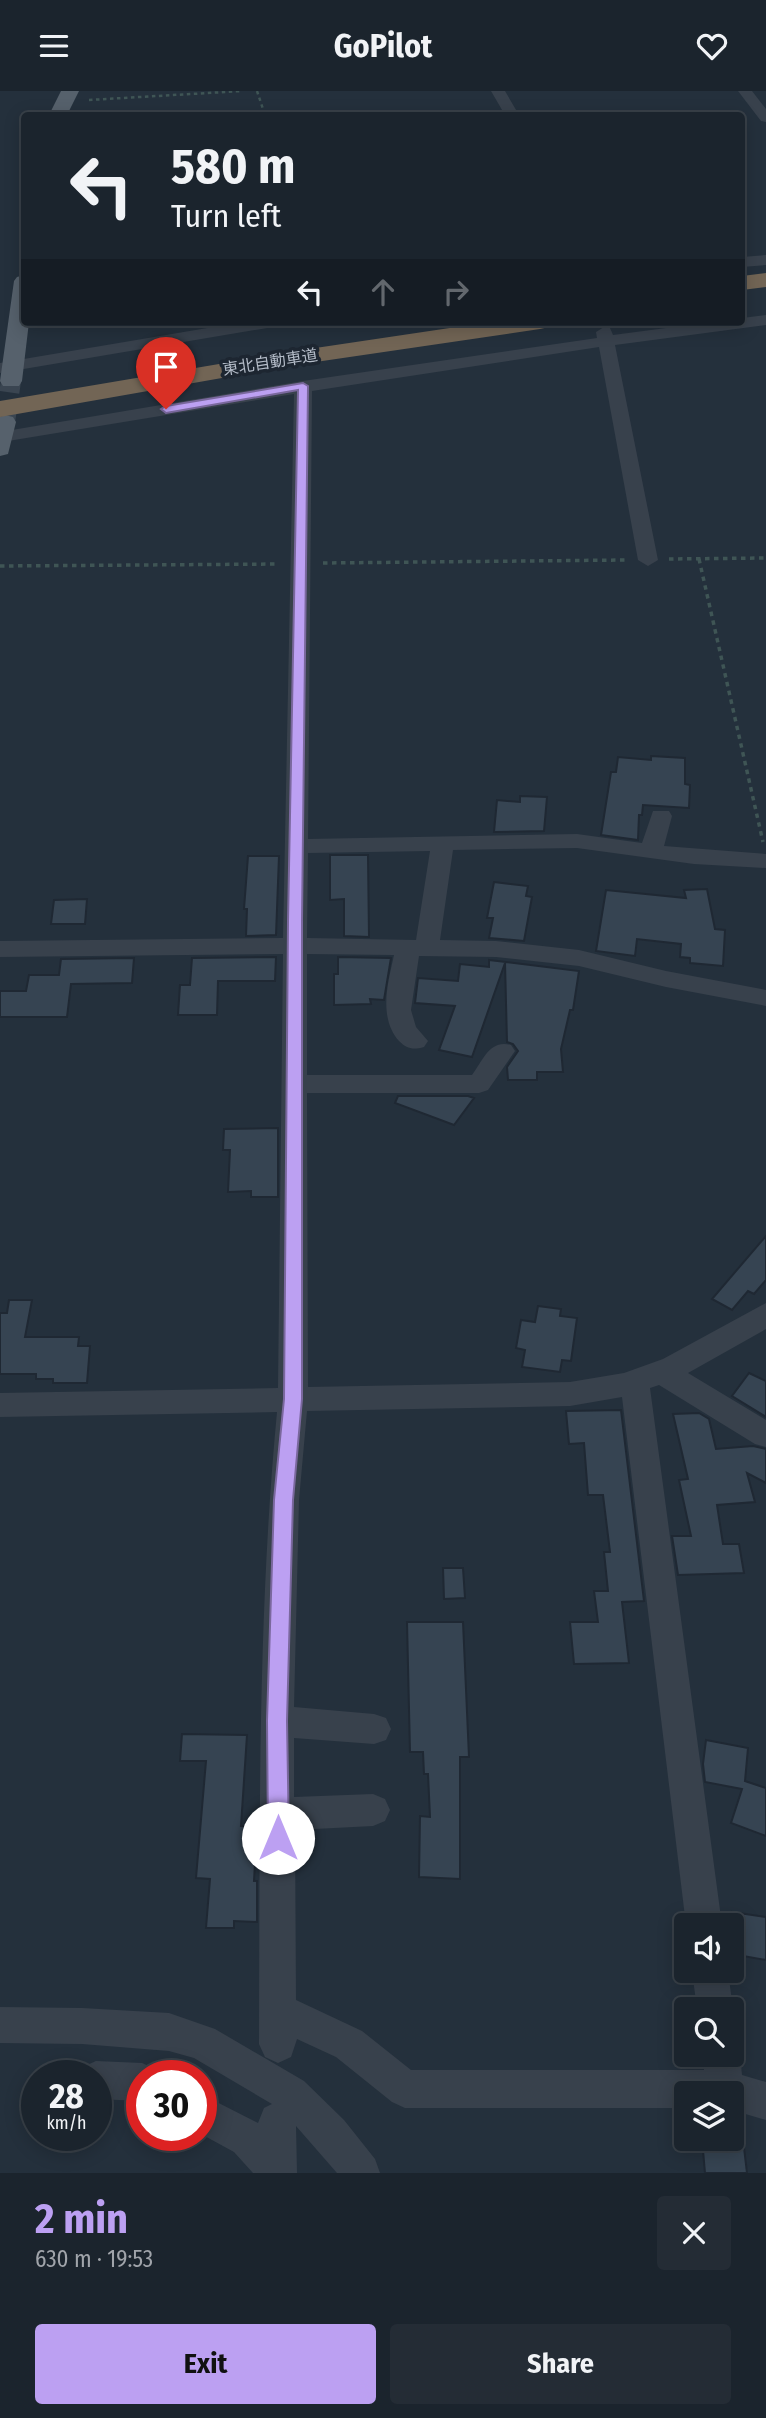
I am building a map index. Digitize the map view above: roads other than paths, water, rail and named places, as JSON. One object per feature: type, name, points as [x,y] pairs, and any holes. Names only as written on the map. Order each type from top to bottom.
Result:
[{"type":"highway","points":[[745,283],[766,280]]},
{"type":"highway","points":[[745,296],[766,293]]},
{"type":"highway","name":"東北自動車道","points":[[6,377],[412,326]]},
{"type":"highway","name":"東北自動車道","points":[[2,429],[302,357],[513,326]]},
{"type":"main road","points":[[6,377],[21,297]]},
{"type":"street","points":[[498,91],[510,112]]},
{"type":"street","points":[[745,91],[766,118]]},
{"type":"street","points":[[745,263],[766,260]]},
{"type":"street","points":[[745,322],[766,320]]},
{"type":"street","points":[[6,377],[254,326]]},
{"type":"street","points":[[2,429],[303,386],[605,336],[706,326]]},
{"type":"street","points":[[605,336],[648,560]]},
{"type":"street","points":[[303,386],[295,946],[293,1399],[284,1500],[277,1721],[278,2027],[349,2044],[405,2089],[723,2072],[766,2101]]},
{"type":"street","points":[[651,851],[661,816]]},
{"type":"street","points":[[296,846],[577,841],[694,857],[764,851]]},
{"type":"street","points":[[415,1041],[403,1030],[399,1020],[400,992],[417,948],[442,844]]},
{"type":"street","points":[[0,949],[295,946],[496,950],[579,958],[666,979],[766,998]]},
{"type":"street","points":[[294,1084],[479,1084],[502,1051]]},
{"type":"street","points":[[0,1405],[570,1394],[607,1391],[648,1377],[735,1335],[766,1314]]},
{"type":"street","points":[[648,1377],[766,1435]]},
{"type":"street","points":[[648,1377],[703,1913]]},
{"type":"street","points":[[277,1721],[374,1730]]},
{"type":"street","points":[[278,1814],[373,1810]]},
{"type":"street","points":[[0,2025],[82,2025],[169,2032],[202,2042],[291,2094],[330,2134],[361,2173]]},
{"type":"street","points":[[277,2121],[277,2172]]},
{"type":"street","points":[[217,2122],[248,2138],[277,2172]]},
{"type":"tunnel","points":[[5,422],[11,381]]}]
